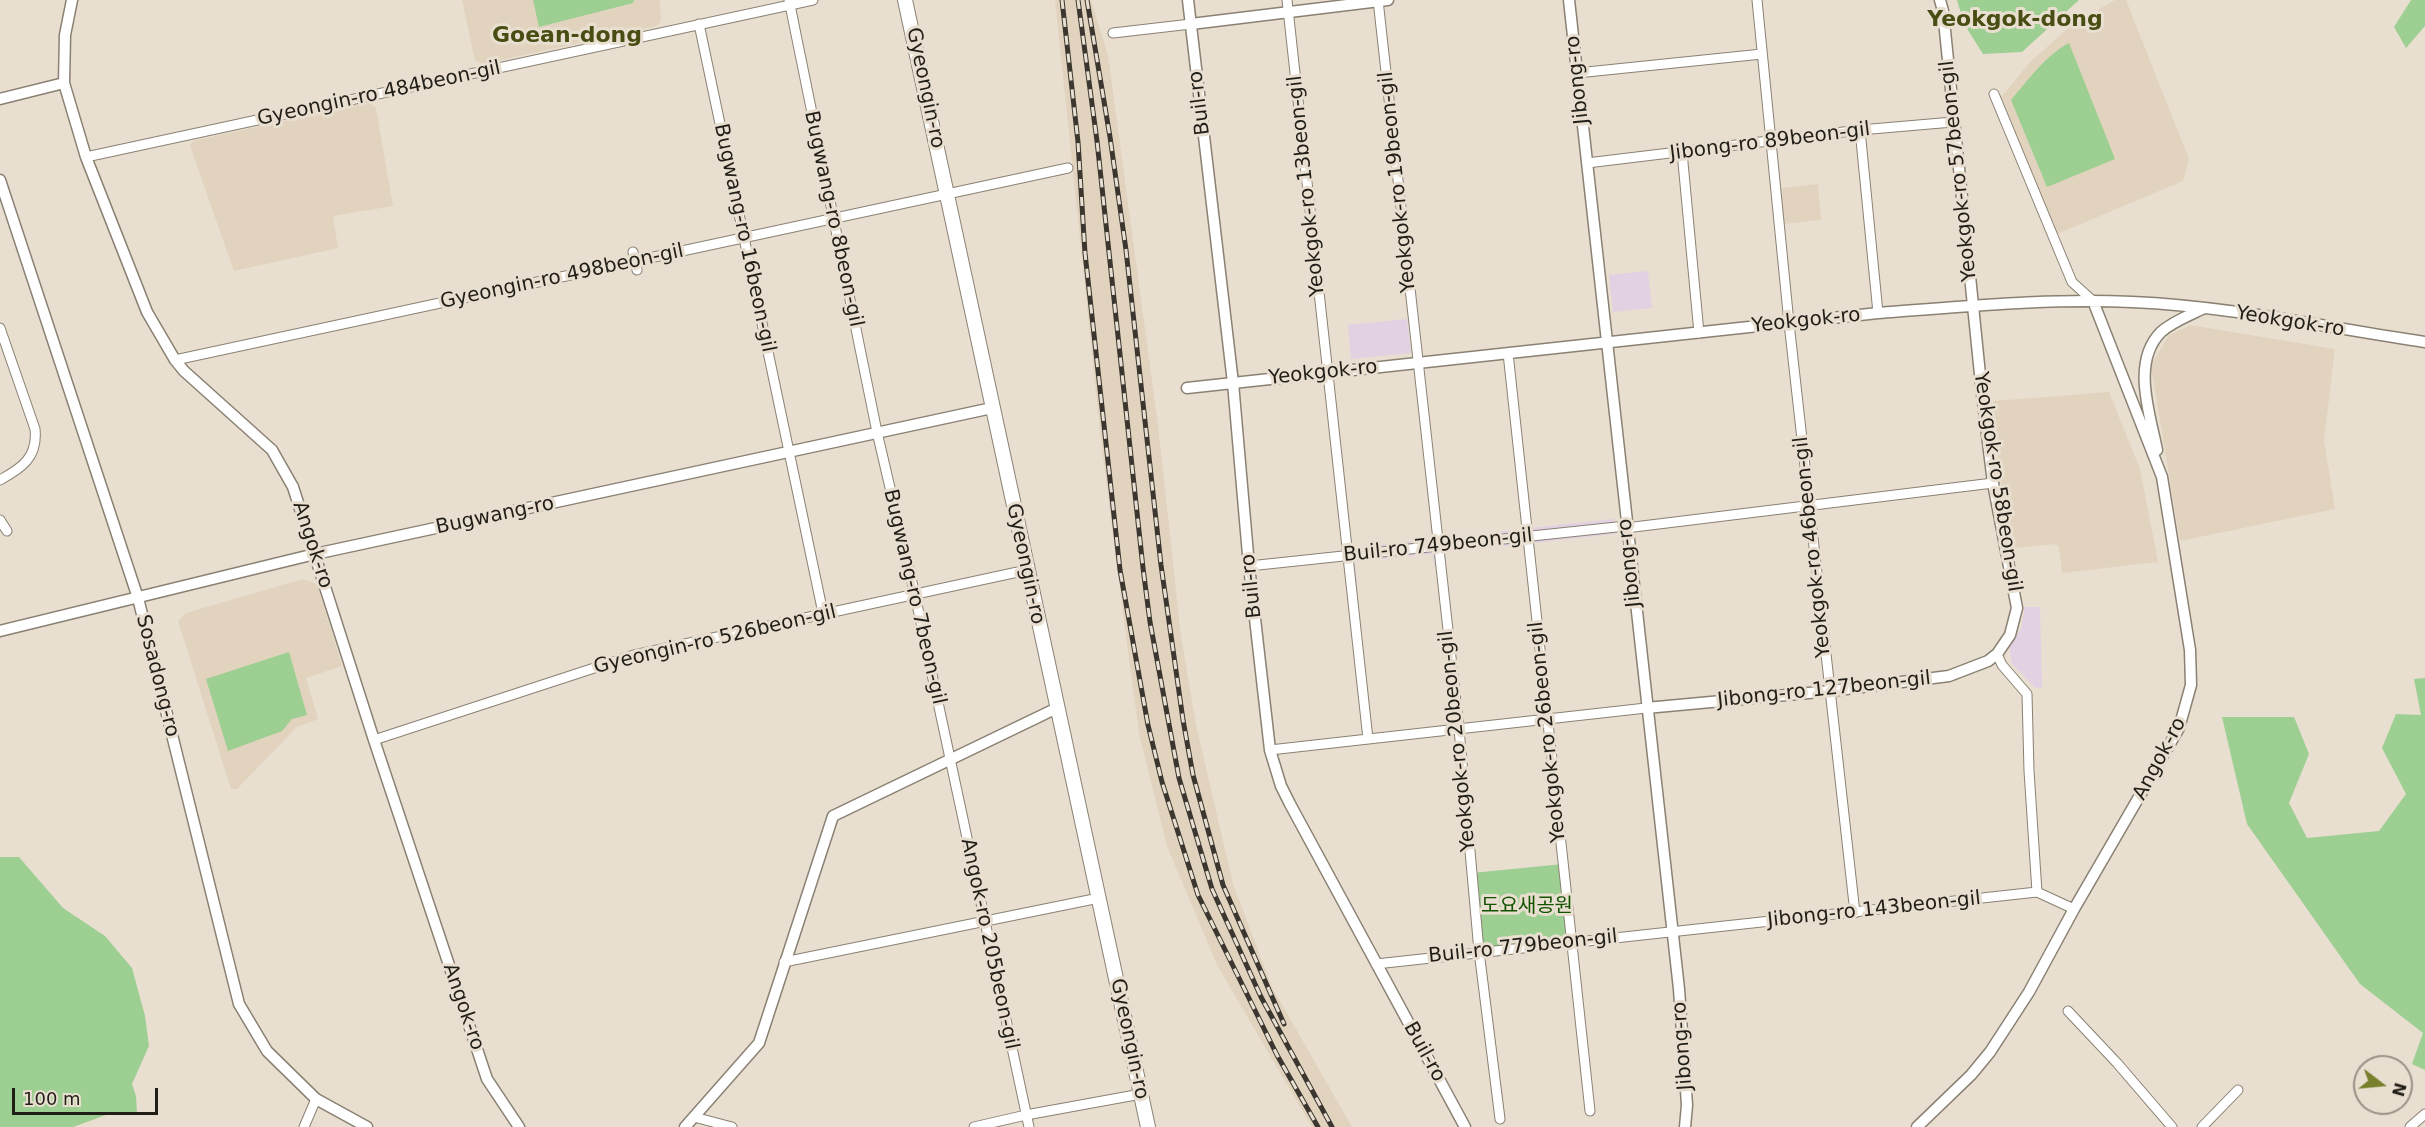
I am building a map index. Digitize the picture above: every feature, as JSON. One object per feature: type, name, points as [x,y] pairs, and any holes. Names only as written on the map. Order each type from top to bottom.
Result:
[{"type":"main road","name":"Gyeongin-ro","points":[[905,0],[1148,1127]]},
{"type":"street","name":"Angok-ro","points":[[72,0],[65,35],[64,82],[86,157],[147,312],[175,360],[199,385],[272,450],[293,487],[374,740],[487,1079],[519,1127]]},
{"type":"street","name":"Gyeongin-ro 484beon-gil","points":[[86,157],[789,3],[813,0]]},
{"type":"street","name":"Buil-ro","points":[[1188,0],[1233,383],[1249,566],[1270,750],[1281,786],[1290,804],[1465,1127]]},
{"type":"street","points":[[1113,33],[1191,24],[1287,5],[1381,0]]},
{"type":"street","name":"Yeokgok-ro 19beon-gil","points":[[1381,0],[1418,363]]},
{"type":"street","name":"Jibong-ro","points":[[1569,0],[1684,1044],[1687,1105],[1685,1127]]},
{"type":"street","name":"Yeokgok-ro 46beon-gil","points":[[1757,0],[1789,323],[1855,913]]},
{"type":"street","name":"Yeokgok-ro 57beon-gil","points":[[1940,0],[1943,11],[1973,306]]},
{"type":"street","name":"Bugwang-ro 8beon-gil","points":[[789,3],[877,432]]},
{"type":"street","name":"Yeokgok-ro 13beon-gil","points":[[1287,5],[1368,739]]},
{"type":"street","name":"Bugwang-ro 16beon-gil","points":[[699,24],[824,614]]},
{"type":"street","points":[[1577,73],[1762,54]]},
{"type":"street","points":[[0,99],[64,82]]},
{"type":"street","points":[[1994,94],[2072,282],[2093,301]]},
{"type":"street","name":"Jibong-ro 89beon-gil","points":[[1587,163],[1770,143],[1860,130],[1953,122]]},
{"type":"street","points":[[1860,130],[1878,314]]},
{"type":"street","points":[[1682,153],[1699,333]]},
{"type":"street","name":"Gyeongin-ro 498beon-gil","points":[[175,360],[1068,168]]},
{"type":"street","name":"Sosadong-ro","points":[[0,180],[138,598],[239,1004],[267,1052],[316,1099],[368,1127]]},
{"type":"street","name":"Angok-ro","points":[[1917,1127],[1971,1075],[1990,1052],[2029,992],[2074,909],[2179,728],[2191,685],[2190,650],[2162,477],[2093,301]]},
{"type":"street","name":"Yeokgok-ro","points":[[1186,388],[1878,314],[1973,306],[2093,301],[2203,308],[2425,342]]},
{"type":"street","name":"Yeokgok-ro 58beon-gil","points":[[1973,306],[1993,483],[2017,608],[2010,635],[1997,654]]},
{"type":"street","points":[[2162,477],[2145,390],[2146,359],[2152,343],[2161,332],[2203,308]]},
{"type":"street","points":[[0,328],[35,429],[36,440],[35,449],[24,465],[0,480]]},
{"type":"street","name":"Yeokgok-ro 26beon-gil","points":[[1508,353],[1590,1111]]},
{"type":"street","name":"Yeokgok-ro 20beon-gil","points":[[1418,363],[1459,729],[1479,951],[1500,1119]]},
{"type":"street","name":"Bugwang-ro","points":[[0,631],[315,554],[992,408]]},
{"type":"street","name":"Bugwang-ro 7beon-gil","points":[[877,432],[951,761]]},
{"type":"street","name":"Buil-ro 749beon-gil","points":[[1249,566],[1527,536],[1634,527],[1993,483]]},
{"type":"street","points":[[0,520],[7,531]]},
{"type":"street","name":"Gyeongin-ro 526beon-gil","points":[[374,740],[634,655],[1027,570]]},
{"type":"street","points":[[1997,654],[2002,665],[2027,694],[2029,771],[2037,892],[2074,909]]},
{"type":"street","name":"Jibong-ro 127beon-gil","points":[[1646,708],[1830,691],[1949,676],[1975,668],[1997,654]]},
{"type":"street","points":[[685,1127],[759,1043],[833,816],[1057,708]]},
{"type":"street","points":[[1270,750],[1646,708]]},
{"type":"street","name":"Angok-ro 205beon-gil","points":[[951,761],[1029,1127]]},
{"type":"street","name":"Jibong-ro 143beon-gil","points":[[1671,931],[2037,892]]},
{"type":"street","points":[[784,962],[1099,898]]},
{"type":"street","name":"Buil-ro 779beon-gil","points":[[1376,964],[1671,931]]},
{"type":"street","points":[[2068,1011],[2172,1127]]},
{"type":"street","points":[[2202,1127],[2238,1090]]},
{"type":"street","points":[[974,1127],[1141,1094]]},
{"type":"street","points":[[304,1127],[316,1099]]},
{"type":"street","points":[[2410,1127],[2425,1114]]},
{"type":"street","points":[[694,1117],[732,1127]]},
{"type":"shaded area","points":[[462,0],[660,0],[661,20],[657,26],[483,64],[475,61]]},
{"type":"shaded area","points":[[1055,0],[1091,0],[1108,55],[1158,425],[1181,636],[1196,725],[1233,884],[1272,987],[1352,1127],[1312,1127],[1217,965],[1167,846],[1139,733],[1126,636],[1101,440]]},
{"type":"shaded area","points":[[2115,0],[2126,0],[2189,159],[2183,181],[2057,234],[2001,97],[2031,61],[2072,25]]},
{"type":"shaded area","points":[[369,102],[376,108],[393,206],[333,216],[338,248],[234,271],[190,146],[193,141]]},
{"type":"shaded area","points":[[1818,184],[1821,220],[1784,224],[1781,188]]},
{"type":"shaded area","points":[[1648,271],[1652,308],[1613,312],[1609,275]]},
{"type":"shaded area","points":[[1407,319],[1411,353],[1351,359],[1348,325]]},
{"type":"shaded area","points":[[2190,325],[2335,349],[2324,440],[2335,509],[2180,541],[2151,366],[2168,336]]},
{"type":"shaded area","points":[[2109,392],[2140,469],[2158,562],[2062,573],[2059,547],[2055,544],[2015,548],[2000,479],[1993,401]]},
{"type":"shaded area","points":[[1521,519],[1525,519],[1531,528],[1614,519],[1615,534],[1533,543],[1533,550],[1525,551],[1524,544],[1445,552],[1446,565],[1434,566],[1433,554],[1355,562],[1357,582],[1349,583],[1349,556],[1249,566],[1348,549],[1347,536],[1351,536],[1353,548],[1432,539],[1431,523],[1441,522],[1443,538],[1522,529]]},
{"type":"shaded area","points":[[303,579],[317,584],[342,666],[306,678],[318,719],[297,727],[237,789],[231,789],[178,621],[186,613]]},
{"type":"shaded area","points":[[2025,607],[2040,607],[2042,688],[2036,688],[2012,664],[2009,646],[2021,629]]},
{"type":"green space","points":[[533,0],[634,0],[633,3],[539,27]]},
{"type":"green space","points":[[1957,0],[2079,0],[2022,52],[1983,54],[1964,24]]},
{"type":"green space","points":[[2411,0],[2425,0],[2425,26],[2406,48],[2394,27]]},
{"type":"green space","points":[[2069,43],[2115,159],[2047,187],[2011,100],[2045,61]]},
{"type":"green space","points":[[289,652],[307,715],[292,719],[282,731],[228,751],[206,679]]},
{"type":"green space","points":[[2425,678],[2425,1070],[2413,1064],[2423,1033],[2360,984],[2247,824],[2222,717],[2294,717],[2309,754],[2289,803],[2307,838],[2379,831],[2406,794],[2382,748],[2396,714],[2421,715],[2414,679]]},
{"type":"green space","points":[[0,857],[19,857],[63,908],[105,936],[132,968],[145,1016],[149,1046],[132,1084],[136,1096],[137,1114],[106,1115],[73,1127],[0,1127]]},
{"type":"green space","name":"도요새공원","points":[[1563,864],[1571,942],[1479,951],[1472,873]]},
{"type":"railway","points":[[1062,0],[1078,142],[1085,253],[1120,570],[1148,725],[1162,782],[1198,895],[1277,1055],[1318,1127]]},
{"type":"railway","points":[[1078,0],[1097,141],[1150,622],[1179,778],[1212,889],[1261,997],[1332,1127]]},
{"type":"railway","points":[[1087,0],[1126,250],[1161,565],[1193,775],[1223,885],[1284,1024]]},
{"type":"district","name":"Yeokgok-dong","points":[[2015,20]]},
{"type":"district","name":"Goean-dong","points":[[567,36]]}]
